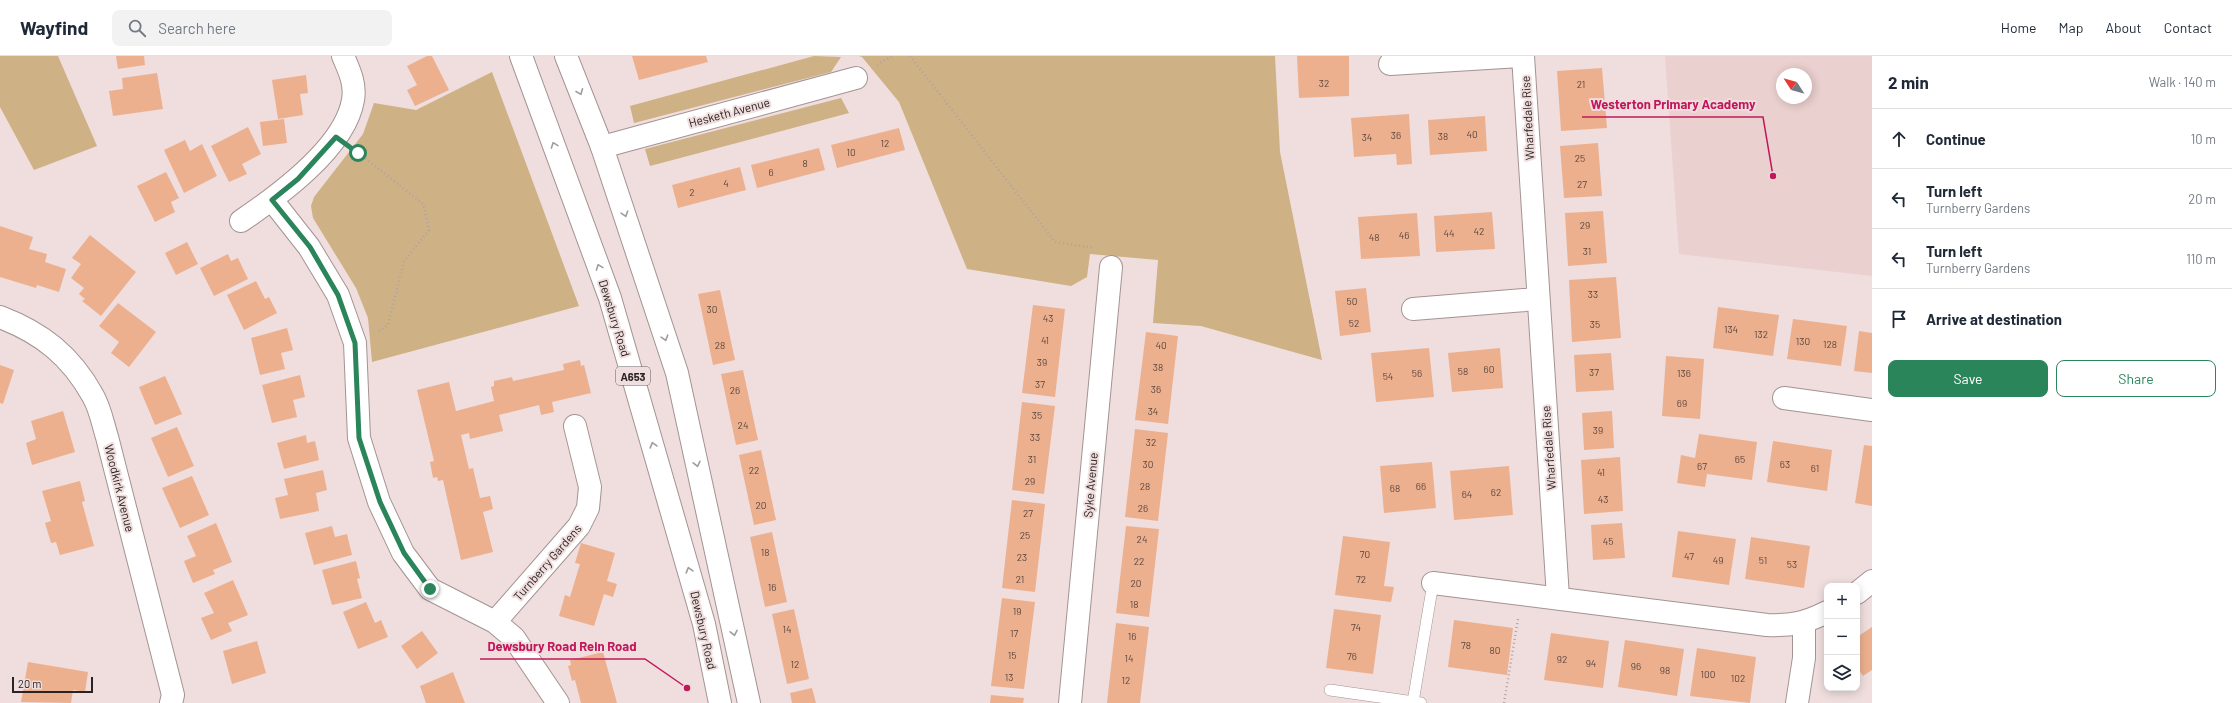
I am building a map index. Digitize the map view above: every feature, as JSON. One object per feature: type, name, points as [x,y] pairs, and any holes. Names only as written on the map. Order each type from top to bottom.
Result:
[{"type":"street","points":[[241,221],[272,200],[298,179],[336,137],[346,121],[353,100],[353,78],[343,56]]},
{"type":"street","name":"Dewsbury Road","points":[[521,56],[610,298],[704,624],[720,703]]},
{"type":"street","points":[[566,56],[602,147],[677,373],[749,703]]},
{"type":"street","name":"Wharfedale Rise","points":[[1390,64],[1522,56],[1558,597]]},
{"type":"street","name":"Hesketh Avenue","points":[[602,147],[856,78]]},
{"type":"street","points":[[272,200],[310,247],[338,295],[355,343],[359,438],[380,502],[404,553],[430,589],[494,622],[514,638],[558,703]]},
{"type":"street","name":"Syke Avenue","points":[[1070,703],[1111,267]]},
{"type":"street","points":[[1413,309],[1537,299]]},
{"type":"street","name":"Woodkirk Avenue","points":[[0,317],[22,325],[51,343],[75,368],[94,397],[107,437],[173,695],[172,703]]},
{"type":"street","points":[[1784,398],[1872,410]]},
{"type":"street","name":"Turnberry Gardens","points":[[494,622],[579,526],[588,508],[590,487],[575,426]]},
{"type":"street","points":[[1860,591],[1872,581]]},
{"type":"street","points":[[1433,582],[1522,592],[1767,625],[1786,626],[1804,623],[1824,613]]},
{"type":"street","points":[[1797,703],[1804,658],[1804,623]]},
{"type":"lane","points":[[1330,690],[1417,702],[1433,582]]},
{"type":"path","points":[[910,56],[1055,242],[1116,252],[1111,267]]},
{"type":"path","points":[[336,137],[423,204],[429,230],[404,261],[388,325]]},
{"type":"path","points":[[1504,703],[1522,592]]},
{"type":"shaded area","points":[[0,56],[58,56],[97,146],[34,170],[0,107]]},
{"type":"shaded area","points":[[814,56],[841,57],[831,72],[634,123],[630,106]]},
{"type":"shaded area","points":[[859,56],[1275,56],[1280,152],[1322,360],[1201,326],[1153,323],[1158,260],[1090,254],[1087,277],[1071,286],[967,269],[899,102],[862,57]]},
{"type":"shaded area","points":[[1665,56],[1872,56],[1872,276],[1679,254]]},
{"type":"shaded area","points":[[492,72],[579,306],[372,362],[368,318],[356,288],[313,218],[311,206],[314,197],[363,134],[374,103],[416,110]]},
{"type":"shaded area","points":[[841,98],[849,113],[650,166],[645,149]]},
{"type":"building","points":[[116,56],[144,56],[145,65],[118,69]]},
{"type":"building","points":[[427,56],[432,56],[449,90],[415,106],[407,90],[417,85],[407,66]]},
{"type":"building","points":[[632,56],[706,56],[708,62],[639,80]]},
{"type":"building","points":[[1297,56],[1349,56],[1349,96],[1299,98]]},
{"type":"building","points":[[1602,68],[1607,128],[1561,131],[1557,71]]},
{"type":"building","points":[[157,73],[163,109],[113,116],[109,91],[123,89],[122,78]]},
{"type":"building","points":[[306,75],[308,93],[300,94],[303,115],[278,119],[272,80]]},
{"type":"building","points":[[1409,114],[1412,164],[1397,165],[1396,154],[1354,157],[1351,118]]},
{"type":"building","points":[[1485,116],[1487,151],[1430,155],[1428,120]]},
{"type":"building","points":[[284,119],[287,143],[263,146],[260,122]]},
{"type":"building","points":[[248,127],[261,154],[242,164],[247,174],[229,182],[211,146]]},
{"type":"building","points":[[899,128],[905,150],[837,168],[831,145]]},
{"type":"building","points":[[185,140],[190,151],[202,144],[217,176],[184,193],[164,150]]},
{"type":"building","points":[[1598,143],[1602,196],[1564,198],[1560,146]]},
{"type":"building","points":[[819,148],[825,170],[757,188],[751,165]]},
{"type":"building","points":[[740,167],[746,190],[678,208],[672,185]]},
{"type":"building","points":[[166,172],[179,198],[171,202],[175,212],[155,222],[137,186]]},
{"type":"building","points":[[1603,211],[1607,263],[1568,266],[1565,213]]},
{"type":"building","points":[[1492,212],[1495,249],[1436,252],[1434,216]]},
{"type":"building","points":[[1417,213],[1420,256],[1361,259],[1358,217]]},
{"type":"building","points":[[0,226],[33,237],[29,249],[47,254],[45,262],[66,269],[59,292],[37,285],[36,288],[0,277]]},
{"type":"building","points":[[90,235],[136,272],[101,316],[82,301],[85,299],[79,294],[84,288],[71,278],[81,264],[72,258]]},
{"type":"building","points":[[187,242],[198,264],[176,275],[165,253]]},
{"type":"building","points":[[228,254],[231,261],[238,258],[248,279],[214,296],[200,268]]},
{"type":"building","points":[[1616,277],[1621,338],[1572,342],[1569,280]]},
{"type":"building","points":[[256,281],[265,299],[269,297],[277,313],[244,330],[227,295]]},
{"type":"building","points":[[1366,288],[1371,332],[1340,336],[1335,291]]},
{"type":"building","points":[[720,290],[735,360],[713,365],[698,294]]},
{"type":"building","points":[[118,303],[156,332],[129,367],[111,353],[119,342],[99,326]]},
{"type":"building","points":[[1033,305],[1065,309],[1055,397],[1022,393]]},
{"type":"building","points":[[1718,307],[1779,315],[1773,356],[1713,348]]},
{"type":"building","points":[[1793,319],[1847,326],[1841,366],[1787,359]]},
{"type":"building","points":[[287,328],[293,350],[281,353],[285,369],[260,375],[251,338]]},
{"type":"building","points":[[1859,331],[1872,333],[1872,373],[1854,371]]},
{"type":"building","points":[[1146,332],[1178,336],[1168,424],[1135,420]]},
{"type":"building","points":[[1429,348],[1434,397],[1376,402],[1371,353]]},
{"type":"building","points":[[1500,348],[1503,388],[1452,392],[1448,353]]},
{"type":"building","points":[[1611,353],[1614,390],[1576,392],[1574,355]]},
{"type":"building","points":[[1666,356],[1704,359],[1700,419],[1662,416]]},
{"type":"building","points":[[580,360],[581,366],[584,365],[591,393],[552,402],[554,412],[541,415],[539,405],[499,415],[503,431],[470,439],[469,433],[461,435],[469,469],[473,468],[480,498],[490,496],[493,509],[483,512],[493,552],[461,560],[443,480],[438,481],[437,477],[433,478],[430,462],[434,461],[417,390],[449,382],[456,411],[494,401],[491,387],[494,386],[494,381],[512,377],[513,381],[564,370],[563,364]]},
{"type":"building","points":[[0,365],[14,370],[3,404],[0,403]]},
{"type":"building","points":[[743,370],[758,440],[736,445],[721,374]]},
{"type":"building","points":[[300,375],[305,397],[293,400],[297,417],[272,423],[262,385]]},
{"type":"building","points":[[165,376],[182,414],[155,425],[139,387]]},
{"type":"building","points":[[1022,402],[1055,406],[1044,494],[1012,490]]},
{"type":"building","points":[[63,411],[75,452],[32,465],[26,443],[36,439],[31,421]]},
{"type":"building","points":[[1612,411],[1614,448],[1584,450],[1582,413]]},
{"type":"building","points":[[177,427],[194,466],[168,477],[151,438]]},
{"type":"building","points":[[1135,429],[1168,433],[1158,521],[1125,517]]},
{"type":"building","points":[[1699,434],[1757,442],[1752,480],[1707,474],[1705,487],[1677,483],[1681,455],[1695,458]]},
{"type":"building","points":[[306,435],[307,443],[315,441],[319,460],[284,469],[277,443]]},
{"type":"building","points":[[1773,441],[1832,450],[1827,491],[1767,482]]},
{"type":"building","points":[[1864,445],[1872,446],[1872,506],[1855,503]]},
{"type":"building","points":[[761,450],[776,520],[754,525],[739,455]]},
{"type":"building","points":[[1620,457],[1623,511],[1584,514],[1581,460]]},
{"type":"building","points":[[1432,462],[1436,508],[1384,513],[1380,466]]},
{"type":"building","points":[[1509,466],[1513,515],[1454,520],[1450,471]]},
{"type":"building","points":[[323,470],[327,490],[316,493],[319,511],[280,519],[275,498],[288,495],[284,479]]},
{"type":"building","points":[[192,476],[209,515],[180,528],[162,488]]},
{"type":"building","points":[[80,481],[85,501],[82,502],[94,546],[60,555],[56,542],[51,543],[45,523],[51,521],[42,491]]},
{"type":"building","points":[[1012,500],[1045,504],[1035,592],[1002,588]]},
{"type":"building","points":[[216,523],[232,562],[213,570],[215,574],[193,583],[184,561],[196,556],[187,536]]},
{"type":"building","points":[[1622,523],[1625,558],[1593,560],[1591,525]]},
{"type":"building","points":[[332,526],[335,537],[347,534],[352,555],[314,565],[305,533]]},
{"type":"building","points":[[1126,526],[1159,529],[1149,617],[1116,613]]},
{"type":"building","points":[[1678,531],[1736,539],[1729,585],[1672,577]]},
{"type":"building","points":[[772,532],[787,602],[765,607],[750,537]]},
{"type":"building","points":[[1343,536],[1390,542],[1384,586],[1394,587],[1391,602],[1335,595]]},
{"type":"building","points":[[1751,537],[1810,546],[1804,588],[1745,579]]},
{"type":"building","points":[[581,543],[615,553],[607,581],[617,584],[613,597],[604,594],[594,626],[559,616],[565,595],[570,597],[580,564],[575,563]]},
{"type":"building","points":[[356,561],[360,578],[357,579],[362,598],[332,605],[322,570]]},
{"type":"building","points":[[233,580],[248,615],[228,623],[232,631],[211,640],[201,618],[214,613],[204,593]]},
{"type":"building","points":[[1002,598],[1035,602],[1024,689],[991,686]]},
{"type":"building","points":[[366,602],[375,623],[381,620],[388,637],[358,649],[343,612]]},
{"type":"building","points":[[794,609],[809,679],[787,684],[772,614]]},
{"type":"building","points":[[1334,609],[1381,615],[1373,674],[1326,668]]},
{"type":"building","points":[[1454,620],[1513,628],[1507,675],[1448,667]]},
{"type":"building","points":[[1116,623],[1149,627],[1140,703],[1107,703]]},
{"type":"building","points":[[1872,627],[1872,670],[1863,676],[1860,672],[1860,635]]},
{"type":"building","points":[[422,631],[438,653],[417,669],[401,646]]},
{"type":"building","points":[[1551,633],[1609,641],[1603,688],[1544,680]]},
{"type":"building","points":[[1625,640],[1684,649],[1677,696],[1618,687]]},
{"type":"building","points":[[257,641],[266,673],[232,684],[223,651]]},
{"type":"building","points":[[1697,648],[1756,657],[1750,703],[1690,696]]},
{"type":"building","points":[[603,652],[617,703],[581,703],[575,680],[572,681],[568,666],[571,665],[570,660]]},
{"type":"building","points":[[28,662],[88,672],[85,692],[73,690],[71,703],[21,702]]},
{"type":"building","points":[[453,672],[465,703],[426,703],[420,686]]},
{"type":"building","points":[[812,688],[816,703],[792,703],[790,693]]},
{"type":"building","points":[[991,695],[1024,698],[1023,703],[990,703]]},
{"type":"place","name":"Westerton Primary Academy","points":[[1773,176]]},
{"type":"place","name":"Dewsbury Road Rein Road","points":[[687,688]]},
{"type":"route","points":[[358,153],[336,137],[298,179],[272,200],[310,247],[338,295],[355,343],[359,438],[380,502],[404,553],[430,589]]}]
